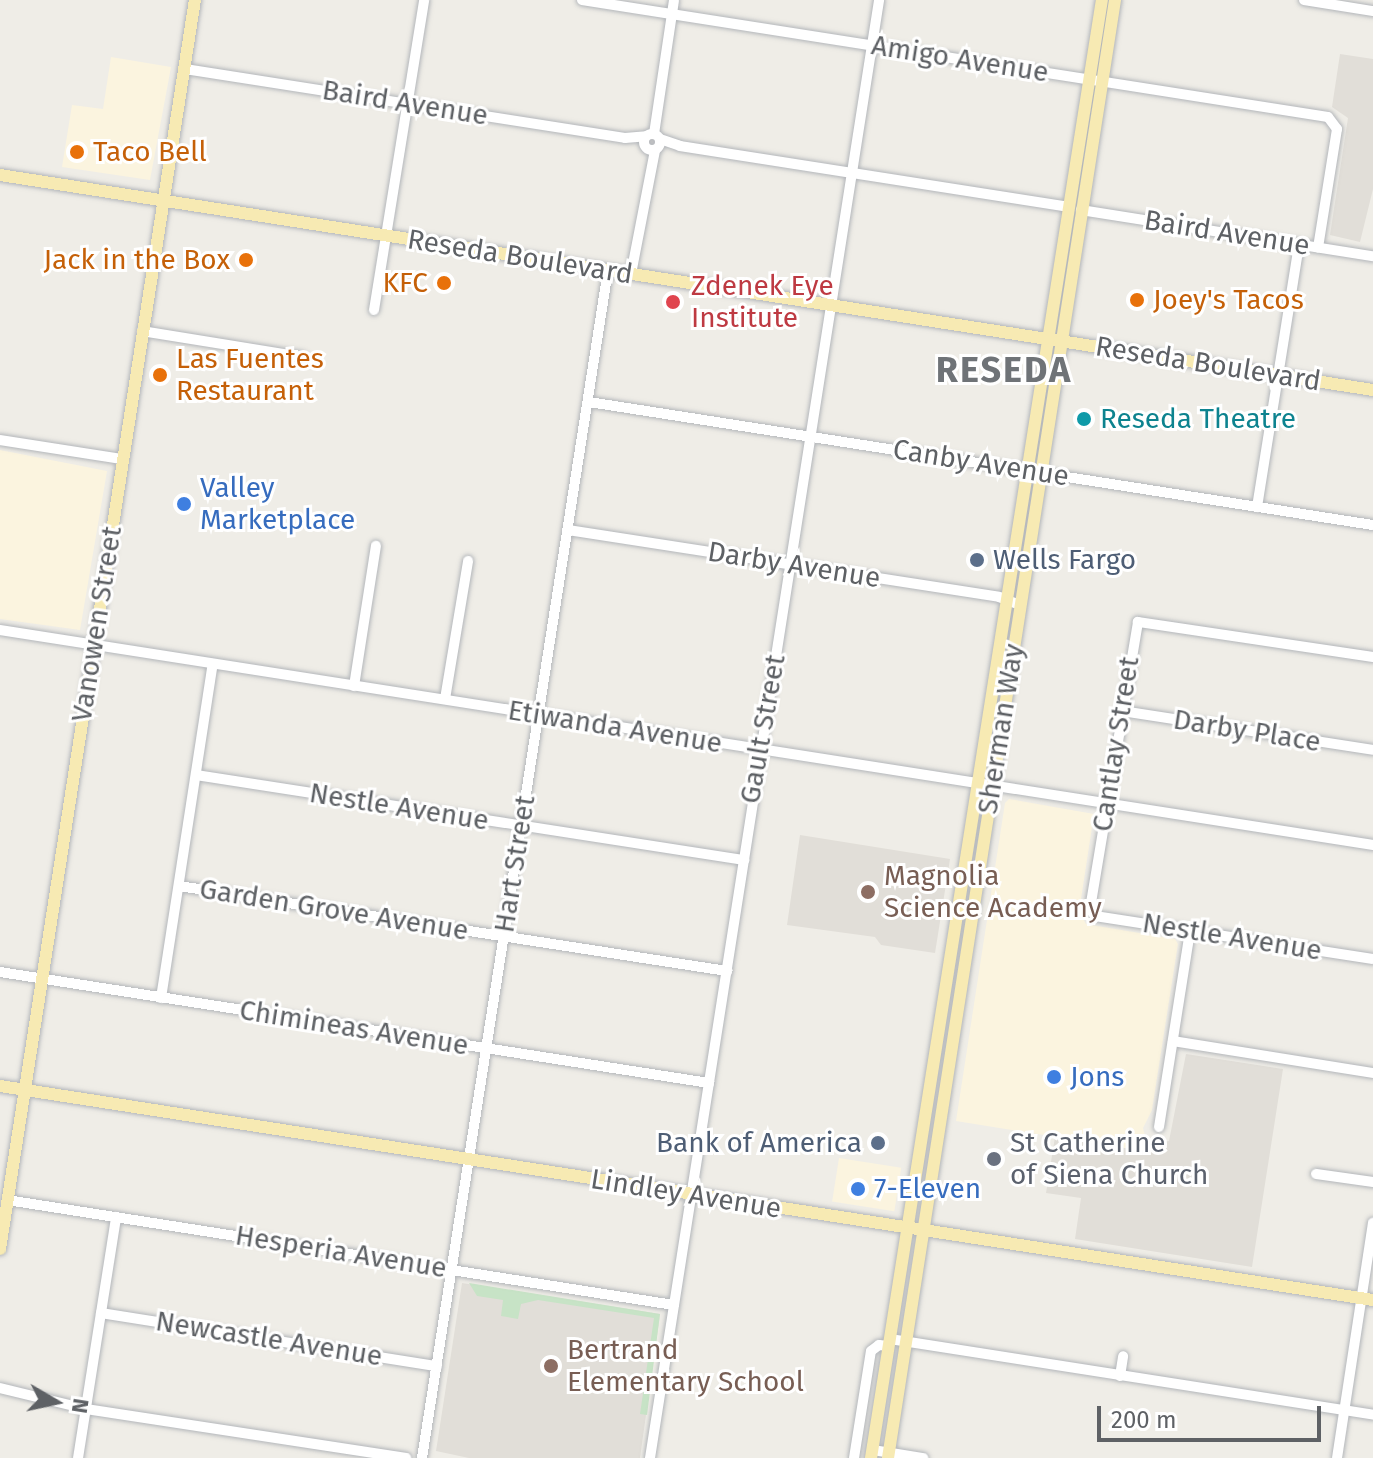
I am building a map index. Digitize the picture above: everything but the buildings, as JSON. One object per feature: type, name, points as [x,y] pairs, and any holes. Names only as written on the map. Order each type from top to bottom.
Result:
[{"type":"main road","name":"Vanowen Street","points":[[0,1249],[195,0]]},
{"type":"main road","name":"Sherman Way","points":[[1096,80],[1102,0]]},
{"type":"main road","name":"Sherman Way","points":[[872,1454],[985,785],[1096,80],[1115,0]]},
{"type":"main road","name":"Reseda Boulevard","points":[[0,175],[1373,390]]},
{"type":"main road","name":"Sherman Way","points":[[888,1455],[923,1231],[985,785]]},
{"type":"main road","name":"Lindley Avenue","points":[[0,1086],[1367,1300]]},
{"type":"street","points":[[374,310],[424,0]]},
{"type":"street","name":"Amigo Avenue","points":[[582,0],[1328,117],[1335,124],[1318,247]]},
{"type":"street","points":[[631,274],[674,0]]},
{"type":"street","name":"Gault Street","points":[[650,1458],[879,0]]},
{"type":"street","points":[[1304,0],[1373,11]]},
{"type":"street","name":"Baird Avenue","points":[[185,69],[1373,256]]},
{"type":"street","points":[[1257,507],[1299,244]]},
{"type":"street","name":"Hart Street","points":[[422,1458],[608,270]]},
{"type":"street","points":[[142,331],[303,357]]},
{"type":"street","name":"Canby Avenue","points":[[589,402],[1373,525]]},
{"type":"street","points":[[0,440],[122,459]]},
{"type":"street","name":"Darby Avenue","points":[[568,530],[1014,602]]},
{"type":"street","points":[[354,686],[376,546]]},
{"type":"street","points":[[445,699],[468,561]]},
{"type":"street","name":"Cantlay Street","points":[[1091,913],[1138,622],[1373,657]]},
{"type":"street","name":"Etiwanda Avenue","points":[[0,630],[1373,845]]},
{"type":"street","points":[[161,998],[213,664]]},
{"type":"street","name":"Darby Place","points":[[1122,711],[1373,750]]},
{"type":"street","name":"Nestle Avenue","points":[[196,775],[744,860]]},
{"type":"street","name":"Garden Grove Avenue","points":[[179,886],[727,971]]},
{"type":"street","name":"Nestle Avenue","points":[[1091,913],[1373,959]]},
{"type":"street","points":[[1159,1127],[1190,931]]},
{"type":"street","name":"Chimineas Avenue","points":[[0,972],[709,1083]]},
{"type":"street","points":[[1173,1041],[1373,1073]]},
{"type":"street","points":[[1316,1174],[1373,1182]]},
{"type":"street","name":"Hesperia Avenue","points":[[7,1200],[674,1305]]},
{"type":"street","points":[[78,1458],[116,1217]]},
{"type":"street","points":[[1337,1458],[1367,1300],[1373,1223]]},
{"type":"street","name":"Newcastle Avenue","points":[[101,1313],[437,1366]]},
{"type":"street","points":[[854,1458],[871,1351],[879,1345],[905,1341],[1373,1415]]},
{"type":"street","points":[[1120,1376],[1123,1356]]},
{"type":"street","points":[[0,1388],[86,1409],[406,1458]]},
{"type":"street","points":[[872,1454],[923,1458]]},
{"type":"shaded area","points":[[1340,54],[1373,59],[1373,189],[1360,242],[1330,235],[1348,118],[1332,107]]},
{"type":"shaded area","points":[[111,57],[171,67],[150,180],[62,167],[72,105],[103,109]]},
{"type":"shaded area","points":[[0,450],[107,471],[80,630],[0,619]]},
{"type":"shaded area","points":[[1009,799],[1094,814],[1079,912],[1086,924],[1175,939],[1178,944],[1152,1110],[1143,1128],[1145,1136],[1158,1143],[1156,1153],[956,1121],[1005,803]]},
{"type":"shaded area","name":"Magnolia Science Academy","points":[[800,835],[950,859],[935,953],[881,945],[875,937],[787,925]]},
{"type":"shaded area","points":[[1186,1054],[1283,1069],[1252,1267],[1075,1239],[1081,1198],[1046,1193],[1055,1137],[1156,1153],[1158,1143],[1169,1141]]},
{"type":"shaded area","points":[[839,1158],[901,1168],[894,1211],[832,1201]]},
{"type":"shaded area","name":"Bertrand Elementary School","points":[[462,1283],[660,1314],[640,1458],[469,1458],[436,1451]]},
{"type":"green space","points":[[469,1283],[660,1314],[647,1415],[640,1414],[654,1318],[538,1300],[521,1304],[518,1319],[501,1316],[503,1300],[477,1296]]},
{"type":"place","name":"Taco Bell","points":[[77,152]]},
{"type":"place","name":"Jack in the Box","points":[[246,260]]},
{"type":"place","name":"KFC","points":[[444,283]]},
{"type":"place","name":"Joey's Tacos","points":[[1137,300]]},
{"type":"place","name":"Zdenek Eye Institute","points":[[673,302]]},
{"type":"place","name":"Las Fuentes Restaurant","points":[[160,375]]},
{"type":"place","name":"Reseda Theatre","points":[[1084,419]]},
{"type":"place","name":"Valley Marketplace","points":[[184,504]]},
{"type":"place","name":"Wells Fargo","points":[[977,560]]},
{"type":"place","name":"Magnolia Science Academy","points":[[868,892]]},
{"type":"place","name":"Jons","points":[[1054,1077]]},
{"type":"place","name":"Bank of America","points":[[878,1143]]},
{"type":"place","name":"St Catherine of Siena Church","points":[[994,1159]]},
{"type":"place","name":"7-Eleven","points":[[858,1189]]},
{"type":"place","name":"Bertrand Elementary School","points":[[551,1366]]},
{"type":"district","name":"RESEDA","points":[[1004,371]]}]
